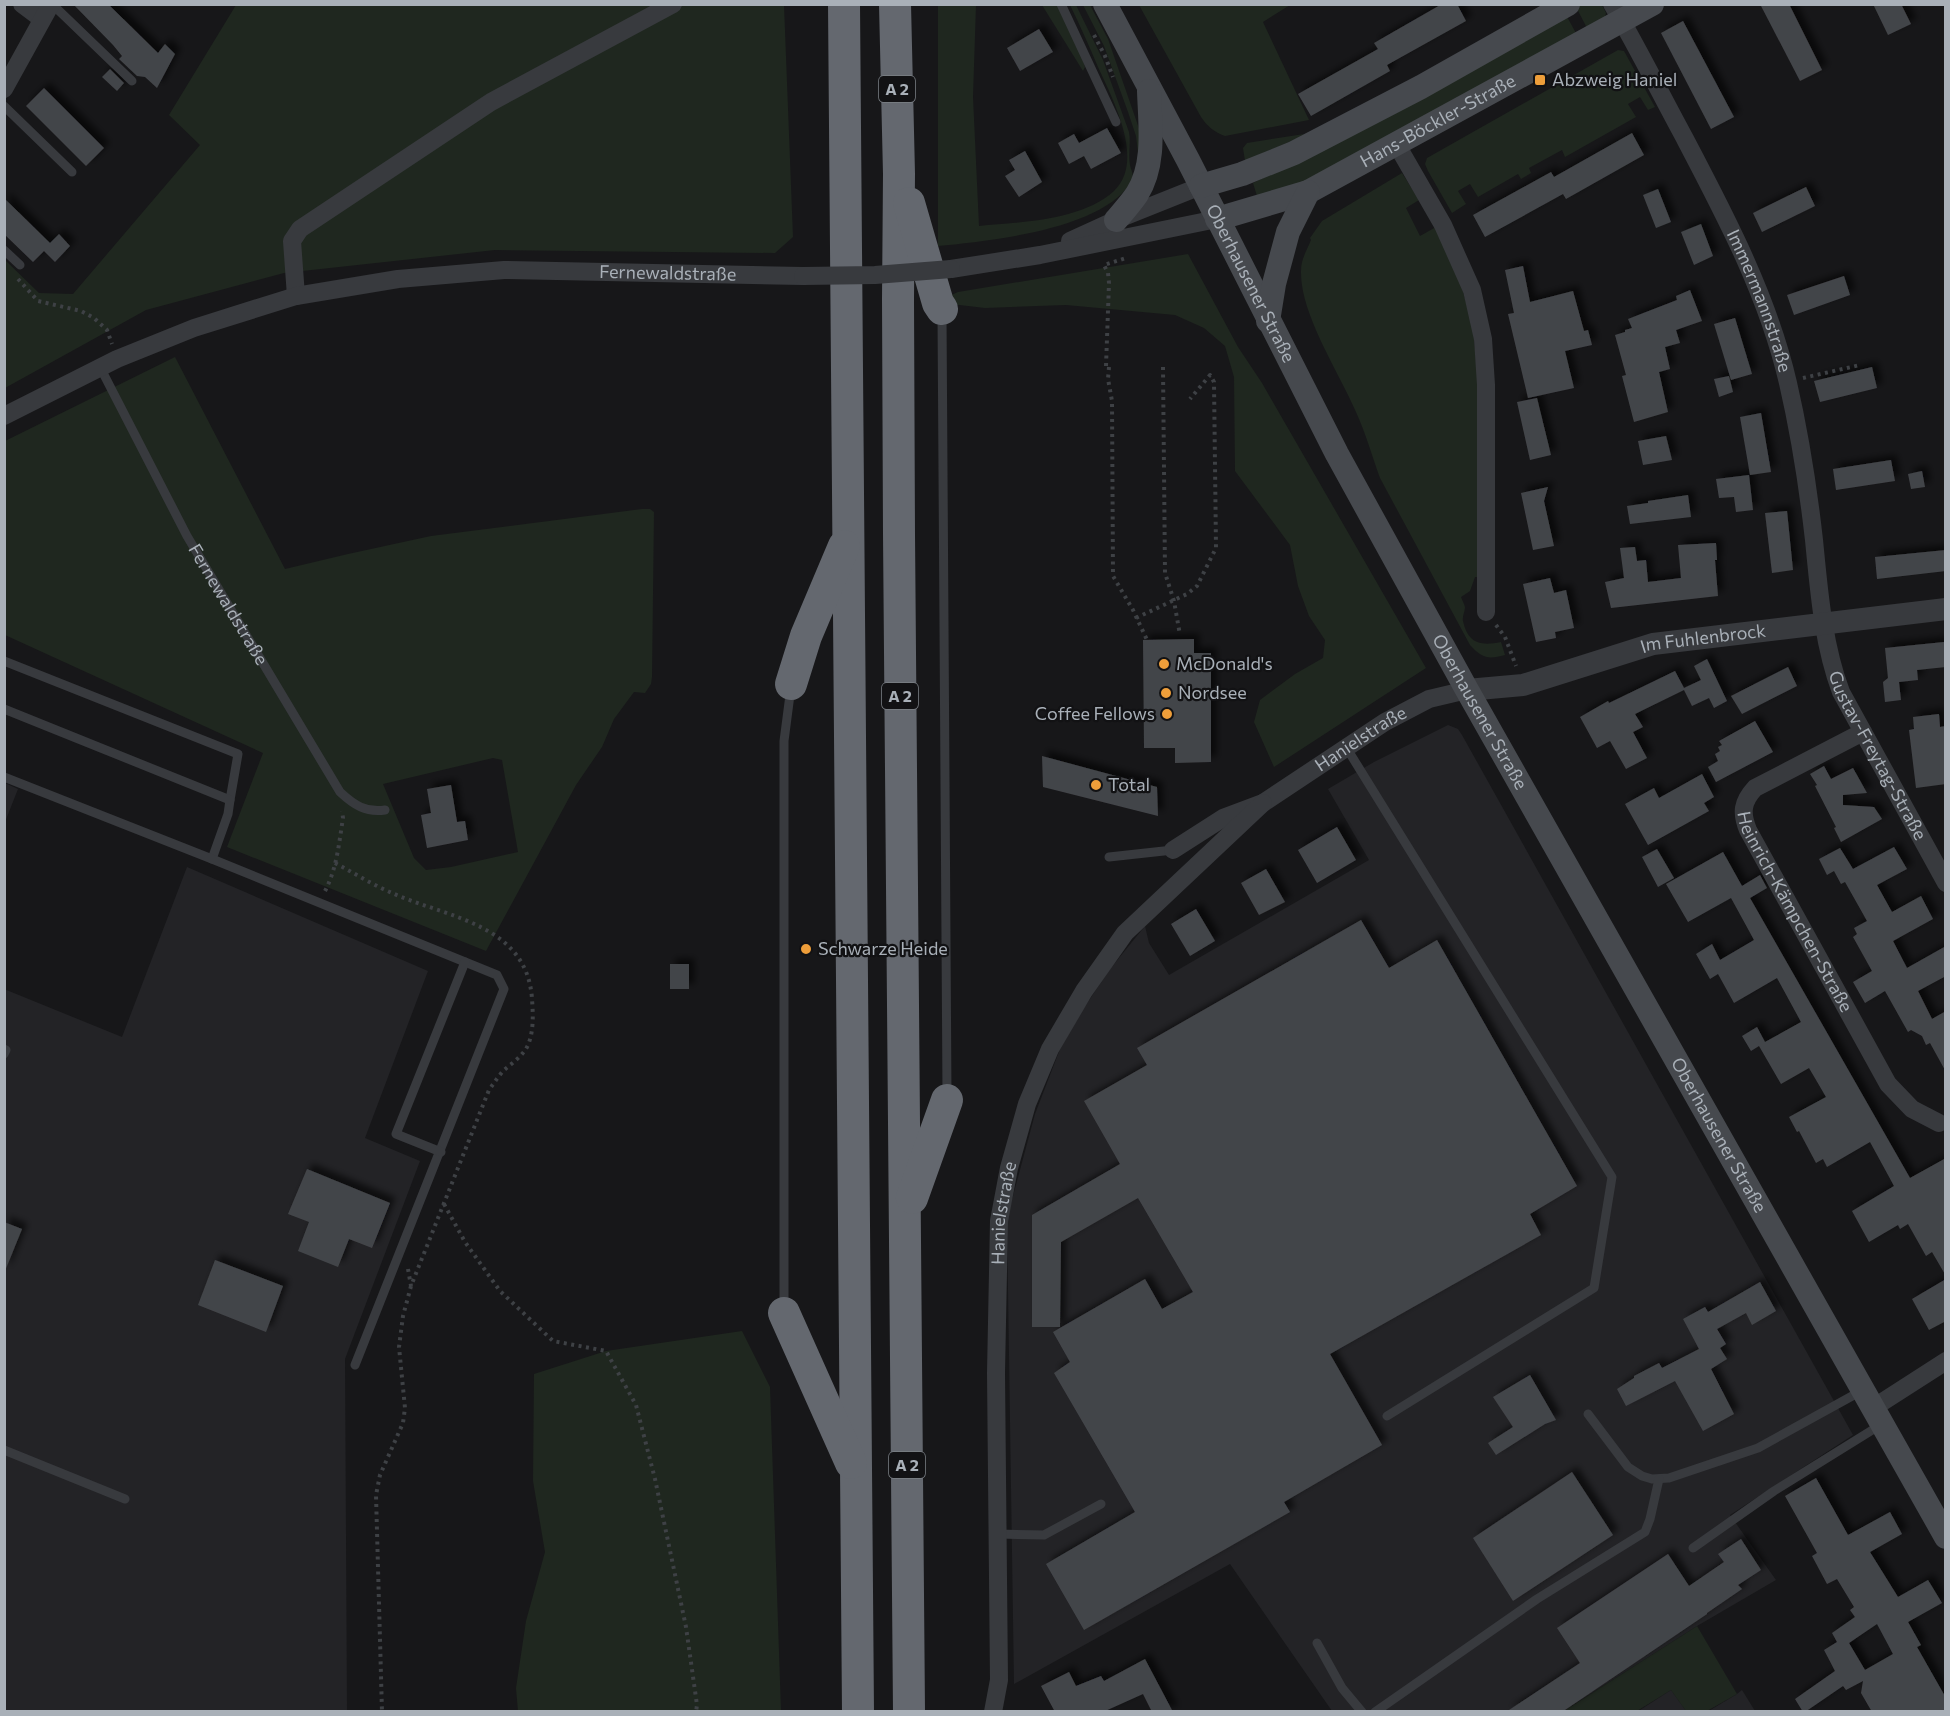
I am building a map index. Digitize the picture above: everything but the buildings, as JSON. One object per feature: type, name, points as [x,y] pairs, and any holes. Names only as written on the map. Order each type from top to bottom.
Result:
[{"type":"highway","points":[[844,4],[858,1712]]},
{"type":"highway","name":"A 2","points":[[895,4],[899,174],[899,522],[909,1712]]},
{"type":"highway","points":[[899,174],[938,303],[942,309]]},
{"type":"highway","points":[[792,684],[806,636],[849,534]]},
{"type":"highway","points":[[905,1218],[947,1100]]},
{"type":"highway","points":[[784,1313],[856,1474]]},
{"type":"main road","name":"Oberhausener Straße","points":[[1105,4],[1201,186],[1337,454],[1467,690],[1946,1537]]},
{"type":"main road","points":[[1201,186],[1242,174],[1294,153],[1421,87],[1568,4]]},
{"type":"main road","name":"Hans-Böckler-Straße","points":[[1216,219],[1308,192],[1397,145],[1617,12],[1652,4]]},
{"type":"main road","name":"Fernewaldstraße","points":[[1116,220],[1138,193],[1146,172],[1150,149],[1149,86]]},
{"type":"main road","points":[[1268,321],[1274,284],[1288,232],[1308,192]]},
{"type":"street","points":[[4,89],[48,9],[22,4]]},
{"type":"street","points":[[296,296],[292,241],[300,229],[491,102],[673,4]]},
{"type":"street","name":"Immermannstraße","points":[[1617,12],[1717,200],[1753,276],[1788,381],[1807,486],[1825,622]]},
{"type":"street","points":[[1397,145],[1448,236],[1472,290],[1483,339],[1486,385],[1486,612]]},
{"type":"street","name":"Fernewaldstraße","points":[[1040,255],[1116,220],[1201,186]]},
{"type":"street","name":"Fernewaldstraße","points":[[4,417],[117,359],[194,328],[296,296],[398,279],[504,270],[803,276],[875,275],[951,269],[1040,255],[1216,219]]},
{"type":"street","name":"Im Fuhlenbrock","points":[[1467,690],[1523,685],[1653,644],[1946,609]]},
{"type":"street","name":"Gustav-Freytag-Straße","points":[[1825,622],[1829,654],[1841,692],[1946,883]]},
{"type":"street","name":"Hanielstraße","points":[[993,1712],[999,1680],[996,1373],[999,1221],[1009,1168],[1027,1104],[1050,1049],[1084,991],[1125,933],[1263,803],[1385,723],[1429,699],[1467,690]]},
{"type":"street","name":"Heinrich-Kämpchen-Straße","points":[[1863,732],[1755,788],[1743,804],[1743,818],[1888,1084],[1912,1109],[1939,1124]]},
{"type":"street","name":"Hanielstraße","points":[[1173,850],[1223,818],[1263,803]]},
{"type":"street","points":[[1872,1408],[1946,1361]]},
{"type":"lane","points":[[1061,4],[1116,122]]},
{"type":"lane","points":[[48,9],[132,81]]},
{"type":"lane","points":[[4,106],[72,172]]},
{"type":"lane","points":[[4,250],[20,264]]},
{"type":"lane","points":[[942,309],[947,1100]]},
{"type":"lane","name":"Fernewaldstraße","points":[[100,367],[187,536],[340,792],[359,807],[369,810],[385,810]]},
{"type":"lane","points":[[4,661],[238,754],[228,814],[212,859]]},
{"type":"lane","points":[[784,1313],[784,741],[792,684]]},
{"type":"lane","points":[[4,709],[231,800]]},
{"type":"lane","points":[[1346,747],[1612,1177],[1593,1288],[1387,1416]]},
{"type":"lane","points":[[4,777],[497,975],[504,989],[355,1365]]},
{"type":"lane","points":[[1108,857],[1173,850]]},
{"type":"lane","points":[[441,1152],[396,1134],[465,962]]},
{"type":"lane","points":[[1588,1414],[1628,1467],[1642,1476],[1659,1479],[1669,1478],[1872,1408]]},
{"type":"lane","points":[[1693,1548],[1774,1491],[1872,1408]]},
{"type":"lane","points":[[4,1450],[125,1499]]},
{"type":"lane","points":[[1375,1712],[1537,1599],[1645,1532],[1659,1479]]},
{"type":"lane","points":[[998,1534],[1044,1535],[1101,1504]]},
{"type":"lane","points":[[1317,1643],[1342,1689],[1362,1712]]},
{"type":"path","points":[[1104,265],[1109,283],[1108,380],[1112,401],[1113,576],[1147,640]]},
{"type":"path","points":[[17,278],[38,301],[81,311],[94,318],[107,330],[117,359]]},
{"type":"path","points":[[1788,381],[1860,365]]},
{"type":"path","points":[[1163,367],[1165,573],[1174,601],[1180,634]]},
{"type":"path","points":[[1136,618],[1174,601],[1197,586],[1216,548],[1214,382],[1210,375],[1190,399]]},
{"type":"path","points":[[1486,612],[1505,637],[1523,685]]},
{"type":"path","points":[[318,903],[331,879],[335,863],[343,818],[340,792]]},
{"type":"path","points":[[335,863],[392,893],[488,931],[505,942],[516,953],[528,974],[531,985],[532,1030],[529,1044],[489,1090],[411,1286],[403,1316],[399,1347],[405,1408],[403,1423],[380,1475],[376,1495],[382,1712]]},
{"type":"path","points":[[443,1204],[465,1242],[500,1291],[553,1341],[606,1351],[636,1405],[655,1479],[686,1627],[697,1705],[696,1712]]},
{"type":"shaded area","points":[[236,5],[784,5],[793,237],[775,253],[495,250],[284,273],[146,310],[5,388],[4,259],[39,293],[73,294],[200,145],[169,115]]},
{"type":"shaded area","points":[[938,5],[976,5],[973,97],[979,226],[1050,218],[1085,209],[1114,191],[1123,178],[1127,163],[1127,147],[1118,112],[1070,5],[1076,5],[1103,60],[1129,132],[1129,161],[1133,177],[1116,198],[1096,212],[1043,230],[986,241],[938,246]]},
{"type":"shaded area","points":[[1042,5],[1058,5],[1081,52],[1085,67],[1083,71]]},
{"type":"shaded area","points":[[1083,5],[1090,5],[1108,39],[1142,137],[1139,161],[1136,136],[1128,112],[1104,46]]},
{"type":"shaded area","points":[[1139,5],[1290,5],[1263,22],[1309,120],[1225,136],[1214,131],[1201,117]]},
{"type":"shaded area","points":[[1602,5],[1606,13],[1604,20],[1588,30],[1576,7]]},
{"type":"shaded area","points":[[1565,13],[1577,35],[1308,181],[1257,196],[1253,183],[1333,143]]},
{"type":"shaded area","points":[[1618,50],[1624,51],[1655,107],[1648,110],[1640,97],[1628,104],[1636,117],[1565,157],[1562,150],[1529,168],[1531,173],[1521,179],[1518,174],[1478,197],[1470,184],[1458,191],[1466,204],[1452,213],[1428,171],[1425,164],[1427,158]]},
{"type":"shaded area","points":[[1304,134],[1245,161],[1243,148],[1247,143]]},
{"type":"shaded area","points":[[1402,173],[1419,200],[1406,208],[1420,236],[1436,227],[1461,284],[1473,328],[1478,383],[1479,577],[1475,577],[1470,591],[1461,597],[1465,607],[1463,621],[1468,635],[1476,642],[1487,644],[1501,642],[1505,655],[1499,657],[1486,657],[1470,645],[1380,478],[1360,420],[1313,324],[1302,288],[1303,259],[1310,238],[1322,221]]},
{"type":"shaded area","points":[[1188,254],[1238,347],[1262,383],[1426,668],[1274,767],[1254,722],[1260,700],[1295,674],[1323,658],[1325,640],[1309,616],[1298,586],[1290,545],[1235,471],[1234,377],[1225,346],[1204,328],[1175,315],[1066,305],[985,308],[951,304],[947,297],[958,292]]},
{"type":"shaded area","points":[[175,357],[285,569],[431,536],[642,509],[650,509],[654,512],[651,684],[645,693],[634,692],[614,719],[602,747],[576,785],[486,951],[227,847],[263,753],[5,635],[5,441]],"holes":[[[493,758],[502,760],[518,852],[451,867],[426,870],[414,858],[383,784]]]},
{"type":"shaded area","points":[[1448,725],[1458,729],[1462,735],[1853,1435],[1730,1515],[1776,1580],[1697,1626],[1564,1711],[1332,1711],[1230,1564],[1014,1684],[1007,1224],[1035,1114],[1060,1049],[1110,969],[1145,926],[1149,943],[1169,975],[1369,860],[1328,789],[1374,762]]},
{"type":"shaded area","points":[[5,783],[18,789],[5,822]]},
{"type":"shaded area","points":[[187,867],[428,971],[365,1138],[420,1161],[345,1359],[347,1711],[5,1711],[4,989],[122,1037]]},
{"type":"shaded area","points":[[742,1331],[770,1387],[781,1711],[518,1711],[516,1688],[526,1621],[545,1552],[533,1481],[534,1374],[606,1351]]},
{"type":"shaded area","points":[[1697,1626],[1737,1694],[1707,1711],[1686,1711],[1671,1690],[1637,1711],[1564,1711]]},
{"type":"shaded area","points":[[1671,1690],[1686,1711],[1637,1712]]},
{"type":"shaded area","points":[[1742,1690],[1755,1711],[1707,1712],[1737,1694]]},
{"type":"place","name":"Abzweig Haniel","points":[[1540,80]]},
{"type":"place","name":"McDonald's","points":[[1164,664]]},
{"type":"place","name":"Nordsee","points":[[1166,693]]},
{"type":"place","name":"Coffee Fellows","points":[[1167,714]]},
{"type":"place","name":"Total","points":[[1096,785]]},
{"type":"place","name":"Schwarze Heide","points":[[806,949]]}]
